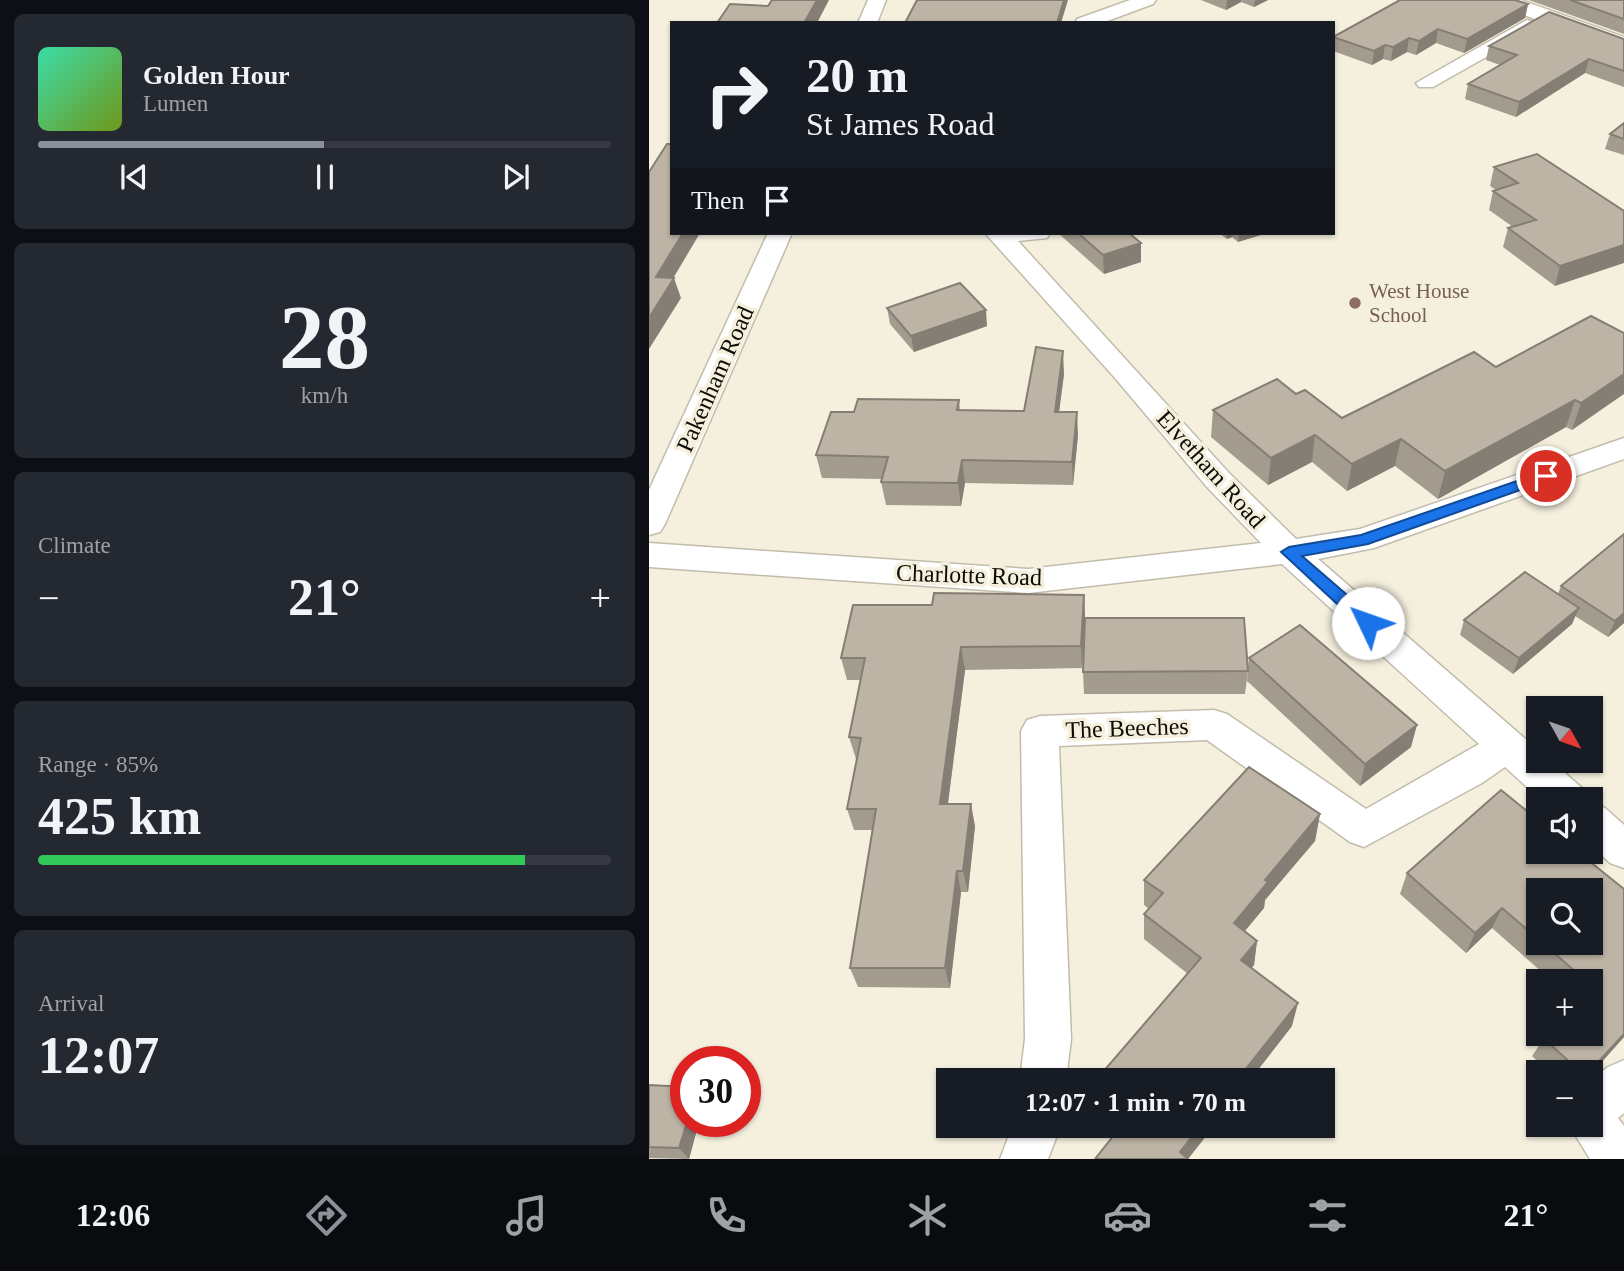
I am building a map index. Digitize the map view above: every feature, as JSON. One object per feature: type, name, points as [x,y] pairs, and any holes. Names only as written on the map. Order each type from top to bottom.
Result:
[{"type":"street","points":[[1107,0],[1127,7]]},
{"type":"street","points":[[1089,21],[1147,0]]},
{"type":"street","points":[[1501,0],[1624,45]]},
{"type":"street","points":[[1426,83],[1544,16]]},
{"type":"street","name":"Pakenham Road","points":[[649,524],[779,235]]},
{"type":"street","name":"Elvetham Road","points":[[999,235],[1125,372],[1218,480],[1289,552],[1554,787]]},
{"type":"street","name":"Charlotte Road","points":[[649,555],[1028,581],[1289,552],[1363,540],[1624,448]]},
{"type":"street","name":"The Beeches","points":[[1044,1068],[1047,1039],[1040,731],[1214,724],[1364,830],[1468,772],[1507,745]]},
{"type":"street","points":[[1603,831],[1624,850]]},
{"type":"street","points":[[1603,1100],[1624,1083]]},
{"type":"street","points":[[1603,1137],[1619,1159]]},
{"type":"street","points":[[1024,1159],[1032,1138]]},
{"type":"building","points":[[772,0],[817,0],[805,21],[718,21],[730,4],[768,6]]},
{"type":"building","points":[[917,0],[1064,0],[1058,21],[906,21]]},
{"type":"building","points":[[1400,0],[1515,0],[1528,4],[1467,39],[1438,29],[1419,41],[1409,38],[1393,47],[1385,45],[1374,51],[1335,36]]},
{"type":"building","points":[[1570,0],[1624,0],[1624,19]]},
{"type":"building","points":[[1549,12],[1624,39],[1624,71],[1589,59],[1519,102],[1468,84],[1517,55],[1489,46]]},
{"type":"building","points":[[1624,123],[1624,139],[1610,134]]},
{"type":"building","points":[[667,144],[670,144],[670,235],[682,235],[656,277],[674,278],[649,318],[649,172]]},
{"type":"building","points":[[1537,154],[1624,211],[1624,245],[1560,266],[1508,228],[1536,220],[1493,191],[1518,183],[1494,167]]},
{"type":"building","points":[[1080,235],[1131,235],[1141,243],[1103,255]]},
{"type":"building","points":[[960,283],[986,310],[911,336],[887,308]]},
{"type":"building","points":[[1591,316],[1624,333],[1624,374],[1581,403],[1575,400],[1445,471],[1401,439],[1352,464],[1315,435],[1271,458],[1213,410],[1277,379],[1296,394],[1305,390],[1342,418],[1474,352],[1496,367]]},
{"type":"building","points":[[1036,347],[1063,351],[1055,412],[1077,412],[1072,462],[962,460],[958,483],[881,482],[888,457],[816,455],[831,412],[854,412],[858,399],[959,400],[957,410],[1024,411]]},
{"type":"building","points":[[1624,534],[1624,613],[1615,621],[1561,586]]},
{"type":"building","points":[[1525,572],[1579,608],[1519,658],[1464,620]]},
{"type":"building","points":[[934,593],[1084,595],[1081,646],[961,647],[940,804],[971,804],[963,871],[957,871],[945,968],[850,968],[876,809],[847,809],[861,738],[849,737],[865,658],[841,658],[853,605],[932,605]]},
{"type":"building","points":[[1085,618],[1244,618],[1248,671],[1083,672]]},
{"type":"building","points":[[1300,625],[1417,725],[1365,764],[1249,658]]},
{"type":"building","points":[[1249,767],[1320,814],[1265,880],[1268,882],[1234,923],[1257,941],[1241,960],[1298,1003],[1247,1068],[1106,1068],[1201,958],[1144,914],[1163,893],[1144,880]]},
{"type":"building","points":[[1501,790],[1526,810],[1526,864],[1593,864],[1624,889],[1624,1034],[1600,1060],[1568,1060],[1552,1046],[1603,1046],[1603,969],[1572,969],[1557,955],[1603,955],[1603,878],[1526,878],[1526,929],[1502,908],[1475,933],[1407,873]]},
{"type":"building","points":[[649,1085],[670,1086],[670,1137],[682,1137],[679,1148],[649,1147]]},
{"type":"building","points":[[1112,1138],[1191,1138],[1180,1152],[1188,1159],[1095,1159]]},
{"type":"place","name":"West House School","points":[[1355,303]]},
{"type":"route","points":[[1368,623],[1289,552],[1363,540],[1546,476]]}]
